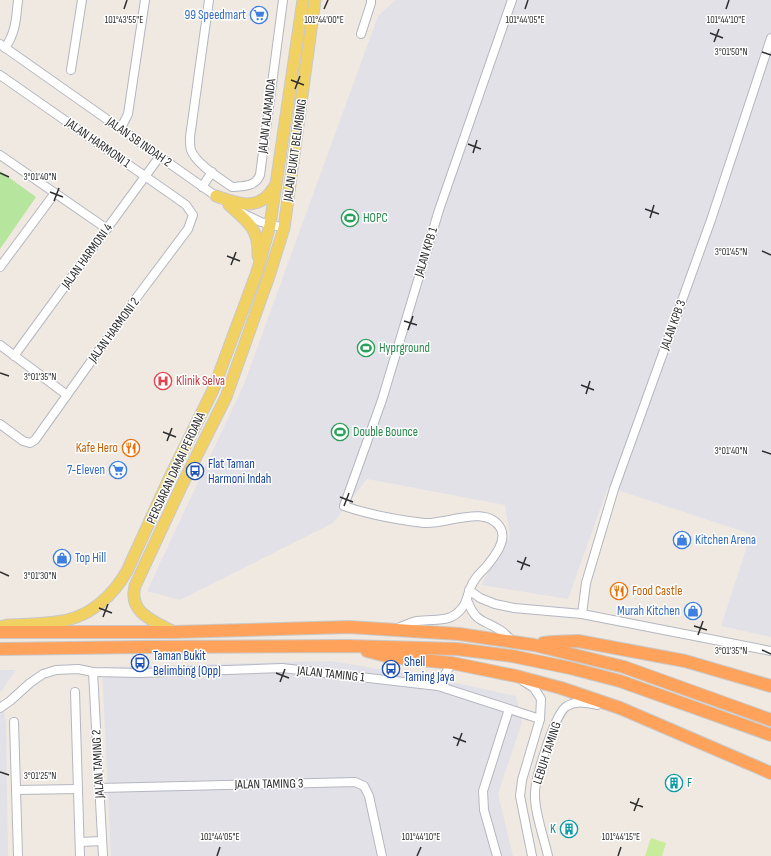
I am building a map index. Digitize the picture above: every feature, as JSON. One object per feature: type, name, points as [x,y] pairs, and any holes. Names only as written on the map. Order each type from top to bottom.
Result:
[{"type":"highway","points":[[0,632],[174,632],[349,627],[459,634],[534,645],[624,667],[771,720]]},
{"type":"highway","points":[[534,645],[552,642],[578,641],[685,661],[771,686]]},
{"type":"highway","points":[[348,646],[390,657],[452,663],[516,676],[561,688],[620,708],[771,773]]},
{"type":"highway","points":[[0,649],[348,646],[457,649],[512,656],[570,668],[620,681],[771,735]]},
{"type":"highway","points":[[0,654],[14,650]]},
{"type":"main road","name":"JALAN BUKIT BELIMBING","points":[[270,225],[303,0]]},
{"type":"main road","name":"JALAN BUKIT BELIMBING","points":[[284,228],[315,0]]},
{"type":"main road","points":[[216,196],[242,204],[254,203],[265,198],[275,185]]},
{"type":"main road","points":[[229,206],[249,223],[256,233],[258,244],[257,272]]},
{"type":"main road","name":"PERSIARAN DAMAI PERDANA","points":[[0,627],[66,620],[82,615],[110,595],[122,582],[213,390],[257,272],[270,225]]},
{"type":"main road","name":"PERSIARAN DAMAI PERDANA","points":[[174,632],[138,610],[134,601],[133,593],[182,485],[226,397],[270,276],[284,228]]},
{"type":"street","points":[[3,46],[12,38],[18,0]]},
{"type":"street","points":[[71,70],[82,0]]},
{"type":"street","points":[[121,128],[128,114],[145,0]]},
{"type":"street","name":"JALAN ALAMANDA","points":[[209,0],[190,138],[191,150],[197,159],[232,187],[251,185],[258,180],[260,175],[283,0]]},
{"type":"street","points":[[361,34],[371,0]]},
{"type":"street","name":"JALAN KPB 1","points":[[469,590],[474,580],[494,557],[499,548],[502,539],[502,531],[497,523],[480,516],[426,523],[361,512],[344,506],[382,400],[439,210],[512,0]]},
{"type":"street","name":"JALAN KPB 3","points":[[582,614],[586,583],[614,489],[711,220],[771,38]]},
{"type":"street","name":"JALAN SB INDAH 2","points":[[3,46],[121,128],[229,206],[250,217],[270,225],[284,228]]},
{"type":"street","name":"JALAN HARMONI 1","points":[[0,75],[146,176],[186,205],[193,214]]},
{"type":"street","points":[[0,155],[107,229]]},
{"type":"street","name":"JALAN HARMONI 4","points":[[14,356],[160,156]]},
{"type":"street","points":[[202,187],[212,172]]},
{"type":"street","points":[[0,267],[55,193]]},
{"type":"street","name":"JALAN HARMONI 2","points":[[0,424],[23,441],[30,443],[35,440],[134,301],[188,229],[193,214]]},
{"type":"street","points":[[0,345],[67,396]]},
{"type":"street","points":[[395,629],[416,621],[445,620],[452,618],[462,608],[467,600],[469,590],[480,598],[495,604],[514,608],[582,614],[771,651]]},
{"type":"street","points":[[467,600],[471,611],[477,619],[502,631],[512,641]]},
{"type":"street","points":[[438,686],[452,663]]},
{"type":"street","name":"JALAN TAMING 1","points":[[0,708],[43,674],[56,670],[78,669],[93,672],[140,673],[282,668],[438,686],[540,719]]},
{"type":"street","name":"JALAN TAMING 2","points":[[93,672],[103,856]]},
{"type":"street","name":"LEBUH TAMING","points":[[516,676],[534,688],[541,699],[540,719],[522,780],[520,796],[532,856]]},
{"type":"street","points":[[75,692],[80,856]]},
{"type":"street","name":"LEBUH TAMING","points":[[548,856],[534,794],[538,776],[557,720],[566,706],[578,702],[620,708]]},
{"type":"street","points":[[497,856],[484,810],[483,791],[509,709]]},
{"type":"street","points":[[14,722],[18,856]]},
{"type":"street","name":"JALAN TAMING 3","points":[[100,788],[355,782],[364,786],[369,796],[382,856]]},
{"type":"street","points":[[16,790],[78,789]]},
{"type":"street","points":[[80,842],[102,841]]},
{"type":"shaded area","points":[[395,0],[771,0],[771,637],[721,626],[751,534],[608,487],[568,599],[481,585],[510,536],[505,505],[367,479],[333,523],[180,600],[147,591],[244,384],[378,16]]},
{"type":"shaded area","points":[[331,661],[433,678],[516,696],[522,722],[498,794],[513,856],[111,856],[102,667]]},
{"type":"shaded area","points":[[0,670],[16,670],[0,693]]},
{"type":"shaded area","points":[[0,697],[6,721],[8,856],[0,856]]},
{"type":"green space","points":[[0,171],[36,197],[0,249]]},
{"type":"green space","points":[[651,838],[666,843],[662,856],[645,856]]},
{"type":"place","name":"99 Speedmart","points":[[259,15]]},
{"type":"place","name":"HOPC","points":[[350,218]]},
{"type":"place","name":"Hyprground","points":[[366,348]]},
{"type":"place","name":"Klinik Selva","points":[[163,381]]},
{"type":"place","name":"Double Bounce","points":[[340,432]]},
{"type":"place","name":"Kafe Hero","points":[[131,448]]},
{"type":"place","name":"7-Eleven","points":[[118,470]]},
{"type":"place","name":"Flat Taman Harmoni Indah","points":[[195,471]]},
{"type":"place","name":"Kitchen Arena","points":[[682,540]]},
{"type":"place","name":"Top Hill","points":[[62,558]]},
{"type":"place","name":"Food Castle","points":[[619,591]]},
{"type":"place","name":"Murah Kitchen","points":[[693,611]]},
{"type":"place","name":"Taman Bukit Belimbing (Opp)","points":[[140,663]]},
{"type":"place","name":"Shell Taming Jaya","points":[[391,669]]},
{"type":"place","name":"F","points":[[674,783]]},
{"type":"place","name":"K","points":[[569,829]]}]
